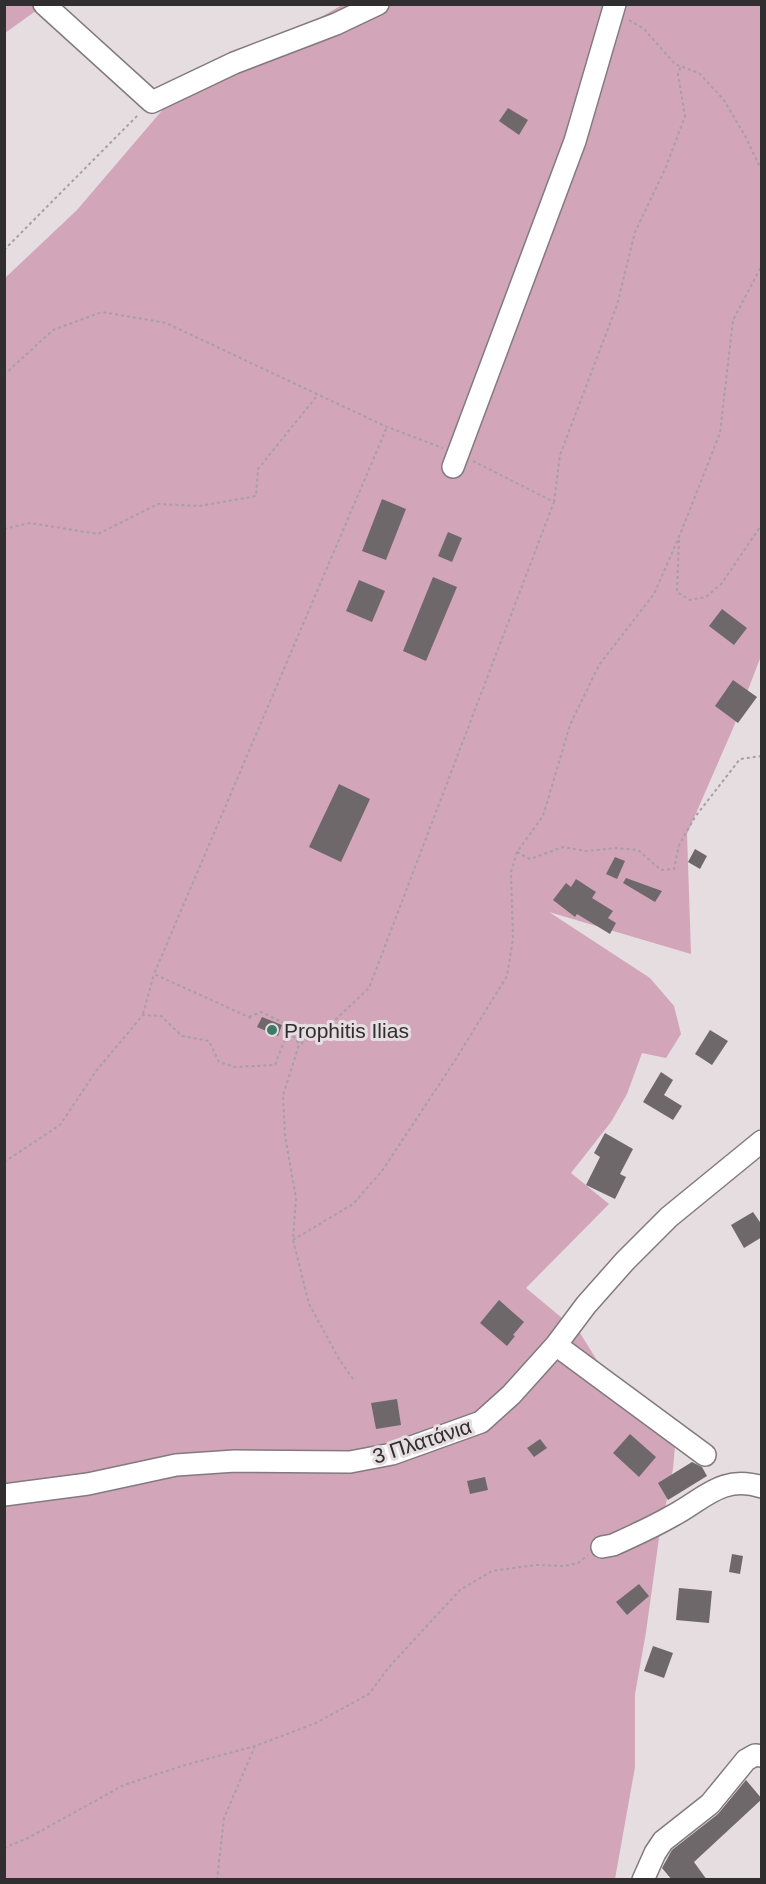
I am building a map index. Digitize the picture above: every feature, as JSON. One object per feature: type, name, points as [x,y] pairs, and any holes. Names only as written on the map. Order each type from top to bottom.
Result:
[{"type":"street","points":[[44,4],[152,102],[234,63],[336,24],[378,4]]},
{"type":"street","points":[[456,461],[575,141],[610,7]]},
{"type":"street","name":"3 Πλατάνια","points":[[4,1495],[88,1484],[176,1465],[235,1461],[350,1462],[392,1454],[481,1422],[511,1395],[556,1345],[586,1305],[669,1216],[762,1141]]},
{"type":"street","points":[[556,1345],[705,1455]]},
{"type":"street","points":[[602,1547],[613,1545],[674,1515],[713,1489],[743,1484],[762,1487]]},
{"type":"street","points":[[643,1880],[663,1841],[710,1804],[746,1760],[755,1755],[762,1756]]},
{"type":"path","points":[[610,7],[644,29],[675,64],[699,73],[724,100],[762,171]]},
{"type":"path","points":[[353,1380],[309,1304],[293,1240],[296,1198],[285,1136],[283,1095],[300,1045],[336,1019],[369,988],[554,502],[560,456],[617,305],[635,232],[666,167],[685,116],[678,74],[681,66]]},
{"type":"path","points":[[4,250],[152,102]]},
{"type":"path","points":[[293,1240],[353,1204],[382,1171],[507,976],[513,939],[511,872],[517,852],[543,816],[570,725],[599,665],[654,594],[679,537],[720,434],[733,320],[762,265]]},
{"type":"path","points":[[4,375],[53,330],[102,312],[165,323],[387,426],[456,461],[554,502]]},
{"type":"path","points":[[4,529],[30,523],[98,534],[158,504],[200,506],[256,496],[258,469],[316,397]]},
{"type":"path","points":[[4,1162],[60,1125],[96,1071],[143,1015],[154,974],[387,426]]},
{"type":"path","points":[[679,537],[677,592],[690,600],[706,597],[722,583],[762,524]]},
{"type":"path","points":[[517,852],[530,859],[563,847],[587,850],[616,848],[638,850],[661,870],[674,869],[680,845],[695,817],[708,800],[740,759],[762,756]]},
{"type":"path","points":[[154,974],[250,1018],[261,1012],[284,1023],[300,1045]]},
{"type":"path","points":[[143,1015],[161,1016],[182,1036],[208,1041],[219,1062],[236,1067],[275,1065],[288,1031]]},
{"type":"path","points":[[4,1848],[28,1838],[124,1785],[255,1746],[316,1724],[369,1694],[389,1667],[460,1590],[492,1571],[536,1565],[564,1566],[578,1563],[602,1547]]},
{"type":"path","points":[[217,1880],[224,1818],[255,1746]]},
{"type":"shaded area","points":[[5,5],[44,5],[5,33]]},
{"type":"shaded area","points":[[342,5],[761,5],[761,656],[734,726],[687,834],[691,954],[549,912],[650,978],[674,1006],[681,1034],[666,1058],[642,1053],[627,1094],[611,1122],[571,1173],[609,1204],[526,1288],[580,1333],[598,1362],[677,1423],[673,1469],[659,1538],[635,1694],[635,1767],[615,1879],[5,1880],[5,278],[77,210],[165,107]]},
{"type":"building","points":[[508,108],[528,120],[519,135],[499,121]]},
{"type":"building","points":[[382,499],[406,509],[386,560],[362,551]]},
{"type":"building","points":[[448,532],[462,538],[452,562],[438,556]]},
{"type":"building","points":[[433,577],[457,587],[426,661],[403,651]]},
{"type":"building","points":[[359,580],[385,591],[372,622],[346,611]]},
{"type":"building","points":[[722,609],[747,628],[734,645],[709,626]]},
{"type":"building","points":[[733,680],[757,697],[738,723],[715,706]]},
{"type":"building","points":[[339,784],[370,799],[341,862],[309,847]]},
{"type":"building","points":[[695,849],[707,856],[700,869],[688,862]]},
{"type":"building","points":[[615,857],[625,861],[617,879],[606,874]]},
{"type":"building","points":[[626,878],[662,891],[655,902],[623,883]]},
{"type":"building","points":[[576,879],[596,892],[592,898],[613,911],[608,918],[616,923],[610,934],[577,914],[575,917],[553,900],[566,883],[571,887]]},
{"type":"building","name":"Prophitis Ilias","points":[[262,1017],[282,1025],[278,1036],[257,1027]]},
{"type":"building","points":[[710,1030],[728,1041],[712,1065],[695,1054]]},
{"type":"building","points":[[661,1072],[673,1080],[664,1095],[682,1106],[673,1120],[643,1102]]},
{"type":"building","points":[[605,1133],[633,1149],[620,1174],[626,1177],[615,1199],[586,1185],[600,1157],[594,1153]]},
{"type":"building","points":[[753,1212],[762,1225],[762,1237],[744,1248],[731,1225]]},
{"type":"building","points":[[499,1300],[524,1322],[507,1346],[480,1323]]},
{"type":"building","points":[[397,1399],[401,1425],[376,1429],[371,1403]]},
{"type":"building","points":[[630,1434],[656,1457],[639,1477],[613,1453]]},
{"type":"building","points":[[540,1439],[547,1448],[534,1457],[527,1448]]},
{"type":"building","points":[[692,1462],[702,1467],[707,1476],[668,1500],[658,1483]]},
{"type":"building","points":[[485,1477],[488,1490],[470,1494],[467,1481]]},
{"type":"building","points":[[732,1554],[743,1556],[740,1574],[729,1572]]},
{"type":"building","points":[[639,1584],[649,1596],[627,1615],[616,1602]]},
{"type":"building","points":[[679,1588],[712,1591],[709,1623],[676,1620]]},
{"type":"building","points":[[653,1646],[673,1653],[664,1678],[644,1671]]},
{"type":"building","points":[[746,1780],[762,1799],[694,1862],[707,1880],[672,1880],[662,1868],[672,1850],[718,1814]]},
{"type":"place","name":"Prophitis Ilias","points":[[272,1030]]}]
